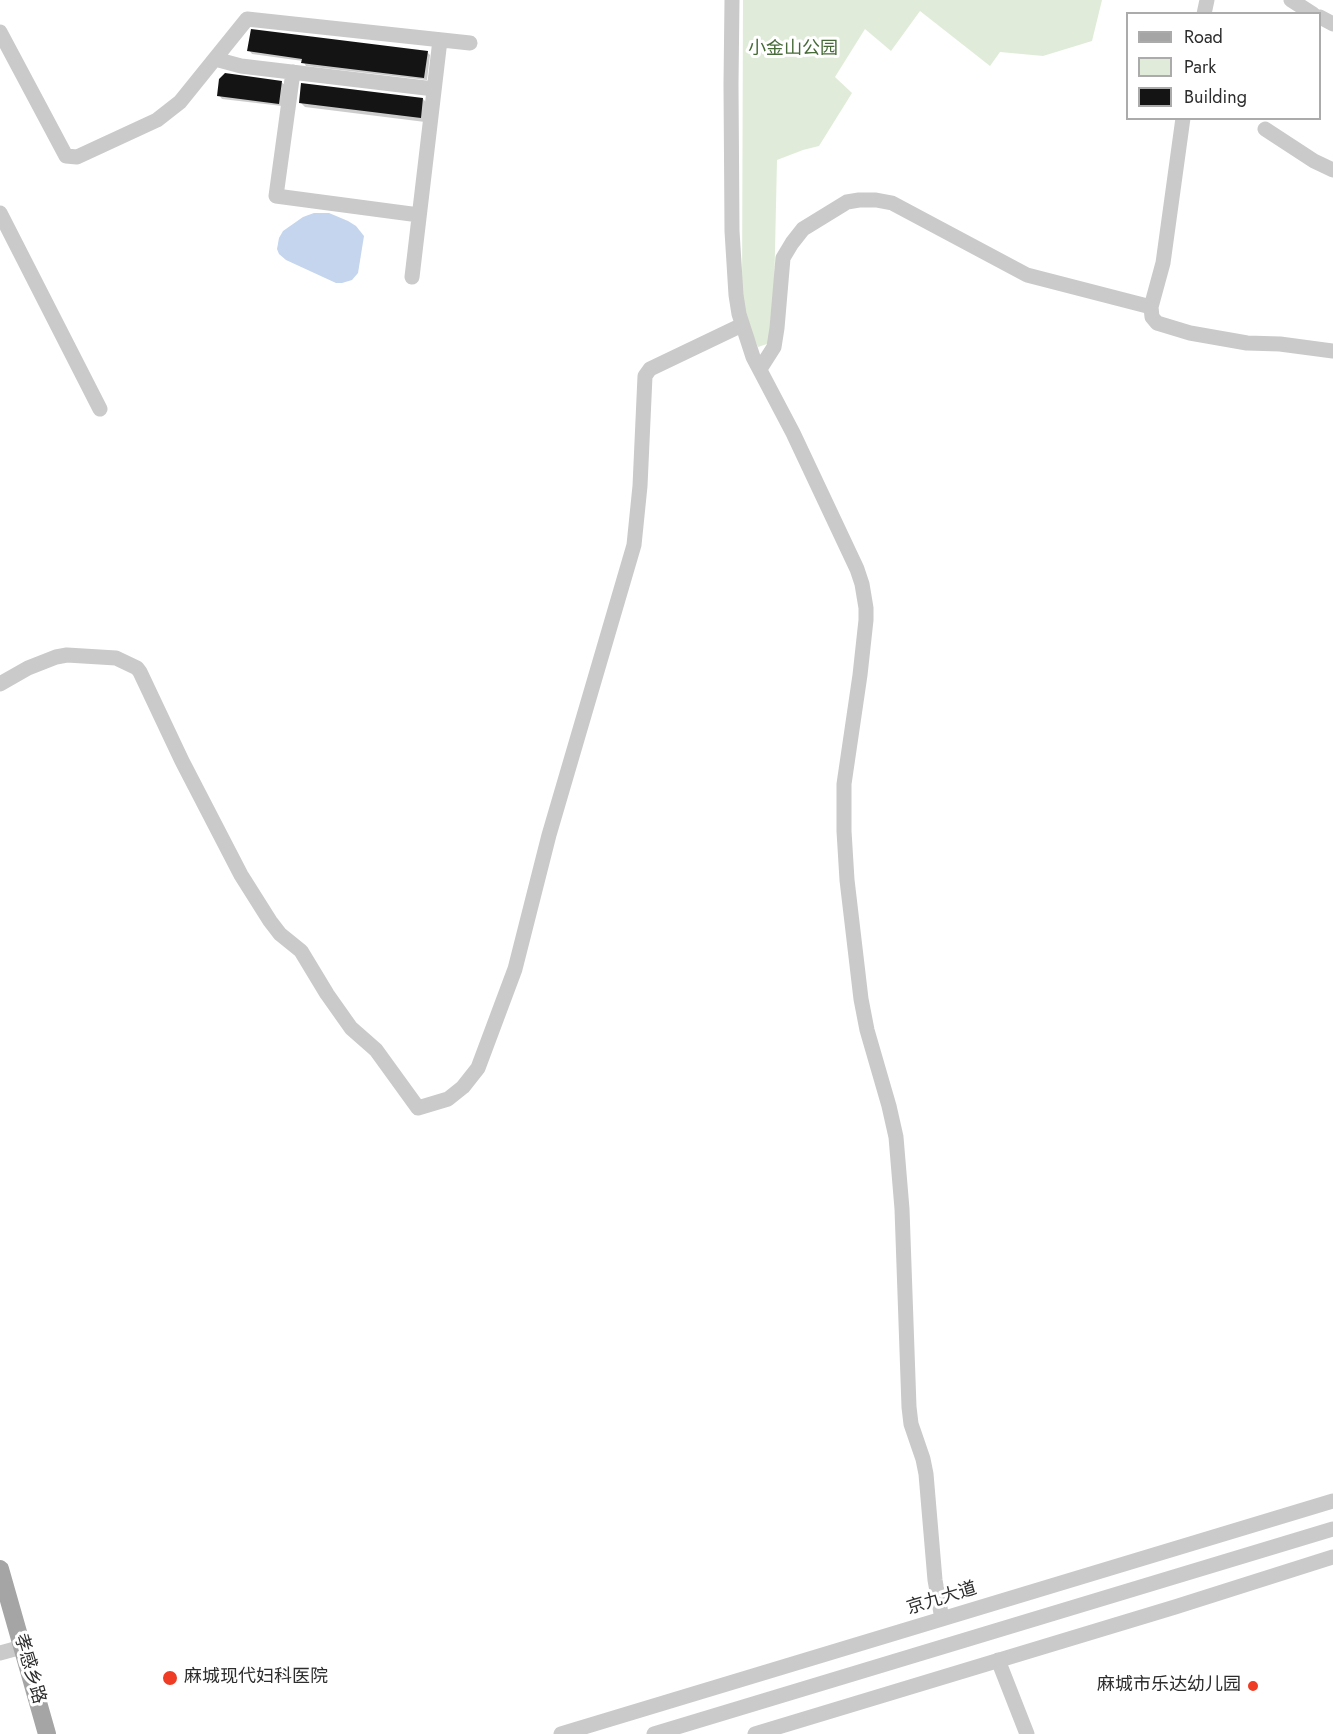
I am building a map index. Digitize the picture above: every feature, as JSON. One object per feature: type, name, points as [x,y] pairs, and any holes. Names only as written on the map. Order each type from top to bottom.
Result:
[{"type":"main road","name":"孝感乡路","points":[[0,1569],[47,1734]]},
{"type":"street","points":[[732,0],[732,231],[736,295],[742,325],[753,357],[793,433],[857,569],[866,608],[860,675],[844,784],[845,851],[861,999],[867,1030],[896,1137],[902,1209],[909,1407],[911,1424],[926,1474],[935,1580],[942,1619]]},
{"type":"street","points":[[1291,0],[1310,12]]},
{"type":"street","points":[[0,32],[66,156],[77,157],[156,120],[180,102],[247,19],[470,43]]},
{"type":"street","points":[[412,277],[440,40]]},
{"type":"street","points":[[215,59],[241,66],[434,89]]},
{"type":"street","points":[[293,72],[276,196],[419,215]]},
{"type":"street","points":[[1183,120],[1163,262],[1151,307],[1152,317],[1157,323],[1190,333],[1247,343],[1280,344],[1333,351]]},
{"type":"street","points":[[1266,129],[1314,161],[1333,170]]},
{"type":"street","points":[[760,369],[774,347],[783,258],[802,229],[847,202],[859,200],[892,203],[1027,275],[1151,307]]},
{"type":"street","points":[[0,213],[100,409]]},
{"type":"street","points":[[0,684],[28,668],[67,655],[116,658],[137,668],[241,875],[270,921],[280,934],[301,951],[351,1028],[376,1050],[418,1108],[448,1099],[463,1087],[478,1068],[515,969],[549,835],[634,545],[645,376],[650,369],[742,325]]},
{"type":"street","name":"京九大道","points":[[561,1734],[1333,1501]]},
{"type":"street","points":[[654,1734],[681,1730],[1333,1529]]},
{"type":"street","points":[[755,1734],[1333,1557]]},
{"type":"street","points":[[0,1653],[22,1647]]},
{"type":"street","points":[[998,1660],[1028,1734]]},
{"type":"green space","name":"小金山公园","points":[[743,0],[1102,0],[1092,41],[1043,56],[1000,52],[990,66],[920,11],[891,51],[865,29],[835,77],[852,93],[819,146],[777,160],[773,342],[758,347],[748,324],[742,293]]},
{"type":"water","points":[[314,213],[329,213],[348,221],[356,226],[364,236],[358,273],[352,280],[336,283],[286,260],[279,254],[277,249],[283,231],[303,217]]},
{"type":"building","points":[[251,29],[428,51],[424,78],[301,63],[302,59],[247,51]]},
{"type":"building","points":[[225,73],[282,81],[279,104],[217,96],[219,79]]},
{"type":"building","points":[[301,83],[423,98],[421,118],[299,103]]},
{"type":"place","name":"麻城现代妇科医院","points":[[170,1678]]},
{"type":"place","name":"麻城市乐达幼儿园","points":[[1253,1686]]}]
